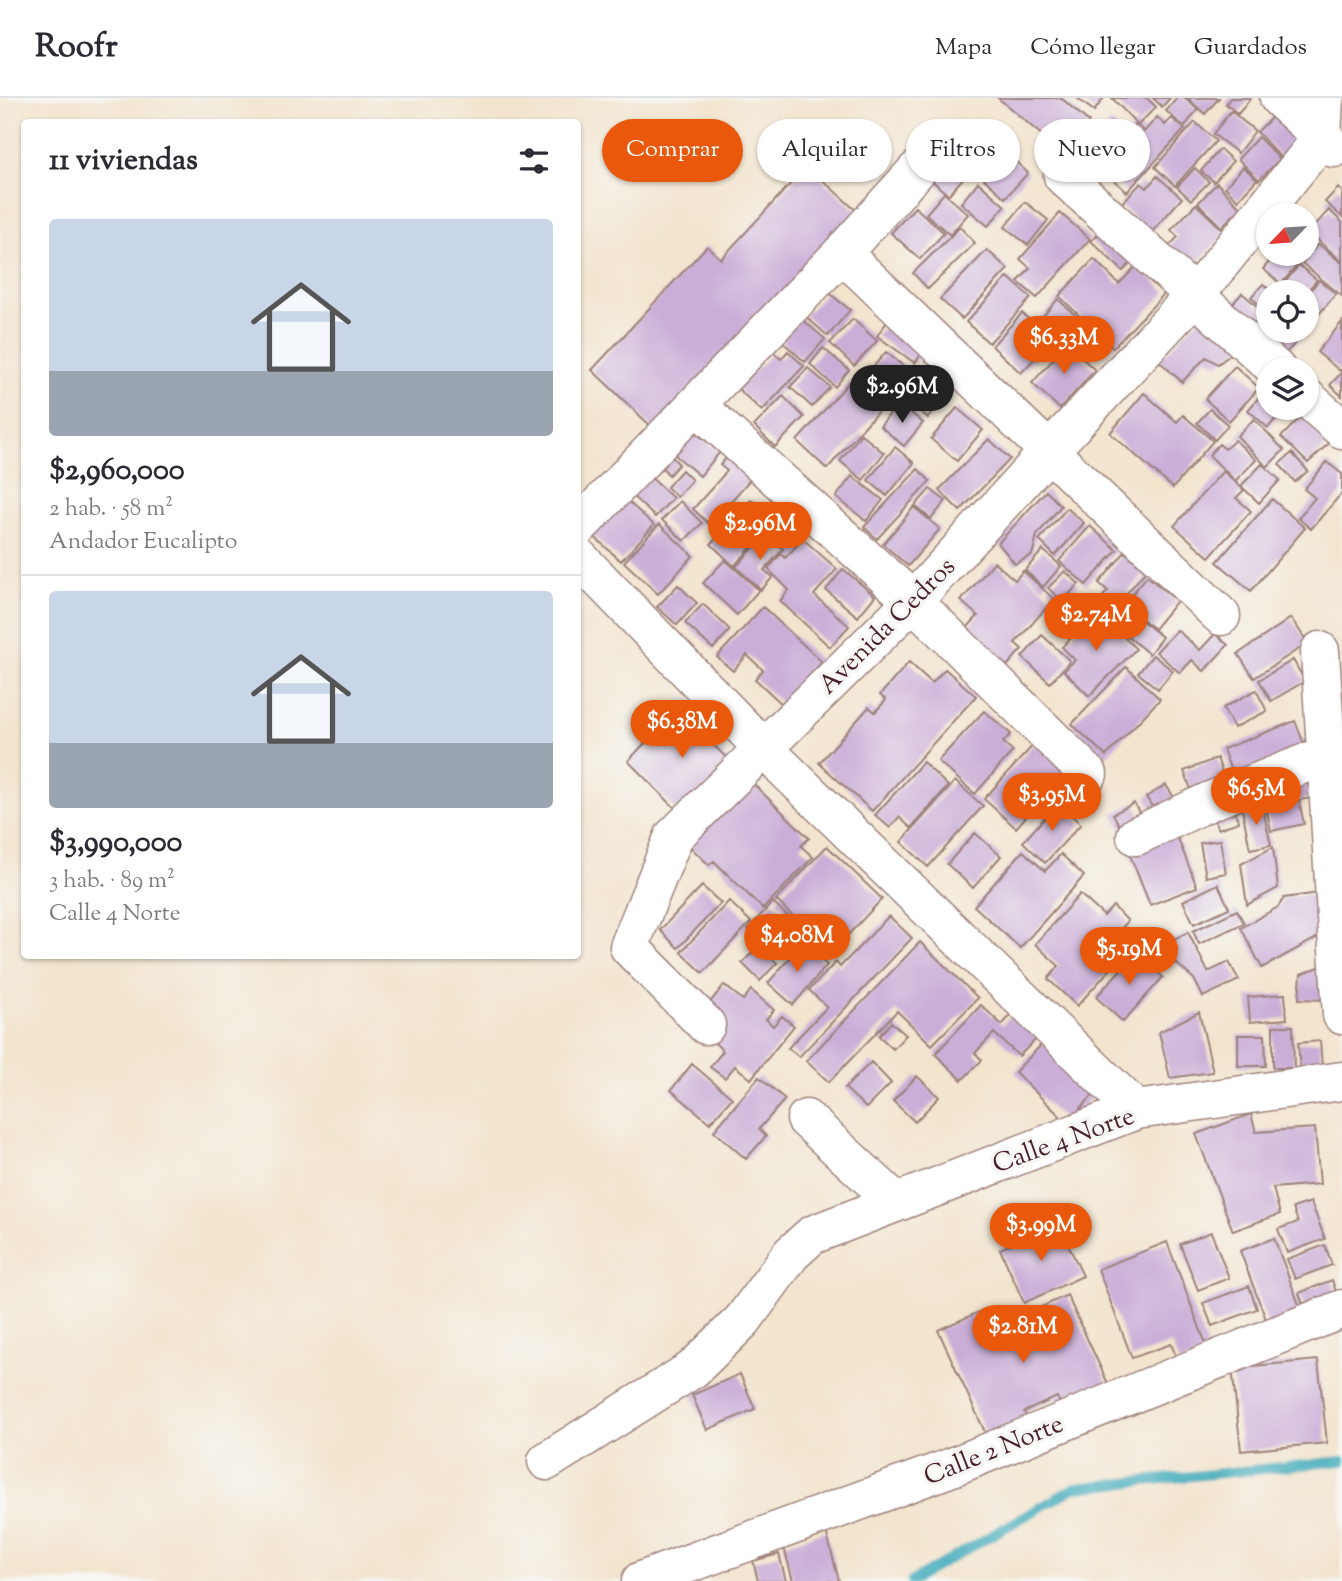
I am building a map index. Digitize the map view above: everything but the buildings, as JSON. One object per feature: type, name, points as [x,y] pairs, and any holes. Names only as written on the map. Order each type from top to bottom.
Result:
[{"type":"street","points":[[1279,98],[1332,147]]},
{"type":"street","points":[[1324,98],[1332,147]]},
{"type":"street","name":"Avenida Cedros","points":[[706,1025],[629,947],[674,836],[913,601],[1332,147]]},
{"type":"street","points":[[581,524],[842,253],[906,182]]},
{"type":"street","points":[[1070,182],[1263,357]]},
{"type":"street","points":[[842,253],[1221,616]]},
{"type":"street","points":[[696,405],[913,601],[1088,774]]},
{"type":"street","points":[[1319,409],[1342,429]]},
{"type":"street","points":[[581,560],[763,748],[1136,1110]]},
{"type":"street","points":[[1320,651],[1332,769],[1342,1015]]},
{"type":"street","points":[[1136,836],[1208,802],[1332,769]]},
{"type":"street","name":"Calle 4 Norte","points":[[547,1461],[693,1368],[743,1320],[791,1254],[812,1235],[1136,1110],[1342,1081]]},
{"type":"street","points":[[806,1119],[895,1202]]},
{"type":"street","name":"Calle 2 Norte","points":[[641,1581],[952,1467],[1342,1309]]},
{"type":"waterway","points":[[912,1581],[1074,1488],[1342,1461]]}]
